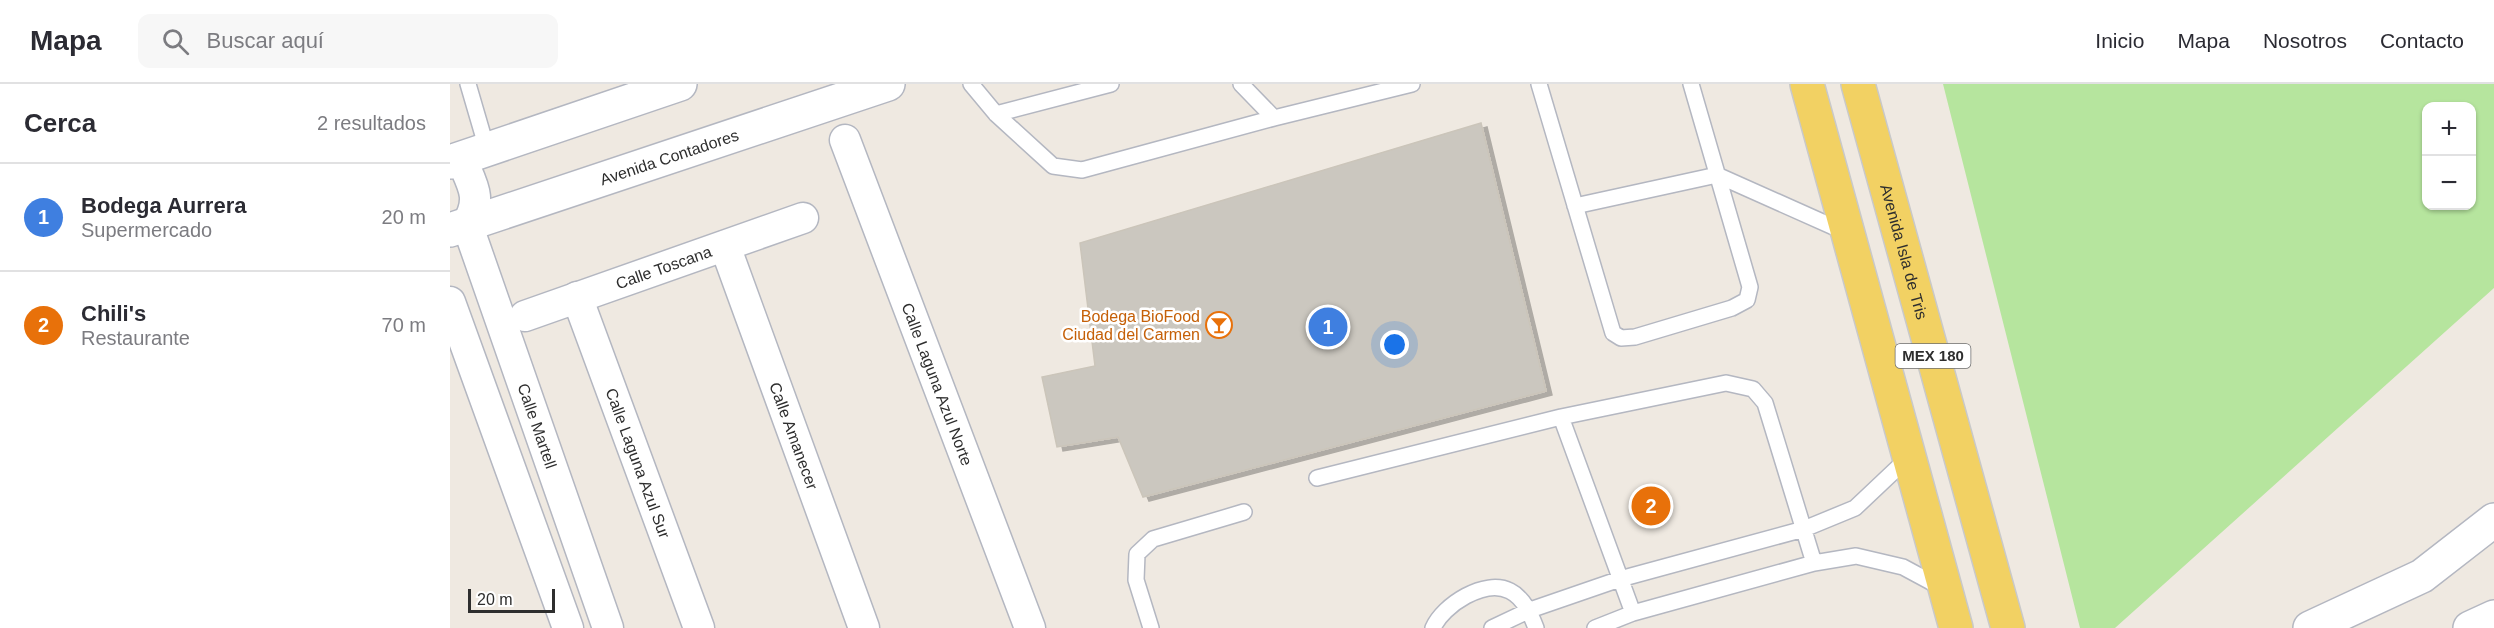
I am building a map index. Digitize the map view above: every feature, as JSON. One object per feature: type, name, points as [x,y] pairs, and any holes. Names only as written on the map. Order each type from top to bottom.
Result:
[{"type":"main road","points":[[466,156],[680,84]]},
{"type":"main road","name":"Avenida Contadores","points":[[458,227],[888,84]]},
{"type":"main road","name":"MEX 180","points":[[1807,84],[1956,628]]},
{"type":"main road","name":"Avenida Isla de Tris","points":[[1858,84],[2008,628]]},
{"type":"main road","points":[[2310,628],[2422,576],[2494,520]]},
{"type":"main road","points":[[2470,628],[2494,617]]},
{"type":"street","name":"Calle Laguna Azul Norte","points":[[845,140],[1030,628]]},
{"type":"street","points":[[458,227],[475,210],[477,196],[466,156]]},
{"type":"street","name":"Calle Toscana","points":[[525,316],[803,218]]},
{"type":"street","name":"Calle Martell","points":[[458,227],[604,616]]},
{"type":"street","name":"Calle Amanecer","points":[[725,246],[864,628]]},
{"type":"street","name":"Calle Laguna Azul Sur","points":[[577,297],[699,628]]},
{"type":"street","points":[[450,302],[566,624],[604,616]]},
{"type":"lane","points":[[466,156],[468,84]]},
{"type":"lane","points":[[970,84],[996,114],[1053,165],[1082,170],[1274,118],[1412,84]]},
{"type":"lane","points":[[996,114],[1111,84]]},
{"type":"lane","points":[[1241,84],[1274,118]]},
{"type":"lane","points":[[1539,84],[1613,333],[1621,338],[1635,337],[1732,308],[1747,300],[1750,287],[1691,84]]},
{"type":"lane","points":[[1575,206],[1717,174],[1848,233]]},
{"type":"lane","points":[[1317,478],[1561,417],[1726,383],[1753,389],[1765,403],[1814,563]]},
{"type":"lane","points":[[1561,417],[1633,613]]},
{"type":"lane","points":[[1492,628],[1530,610],[1620,579],[1804,529],[1855,508],[1909,457]]},
{"type":"lane","points":[[1151,628],[1136,580],[1137,554],[1153,539],[1244,512]]},
{"type":"lane","points":[[1595,628],[1633,613],[1814,563],[1856,556],[1904,567],[1946,591]]},
{"type":"lane","points":[[1433,628],[1438,617],[1463,598],[1487,588],[1510,591],[1530,610],[1536,628]]},
{"type":"green space","points":[[1943,84],[2494,84],[2494,288],[2115,628],[2080,628]]},
{"type":"building","points":[[1481,123],[1546,391],[1143,497],[1118,437],[1057,447],[1042,377],[1095,366],[1080,243]]},
{"type":"place","name":"Bodega BioFood Ciudad del Carmen","points":[[1219,325]]},
{"type":"place","name":"Bodega Aurrera","points":[[1328,327]]},
{"type":"place","name":"Chili's","points":[[1651,506]]}]
